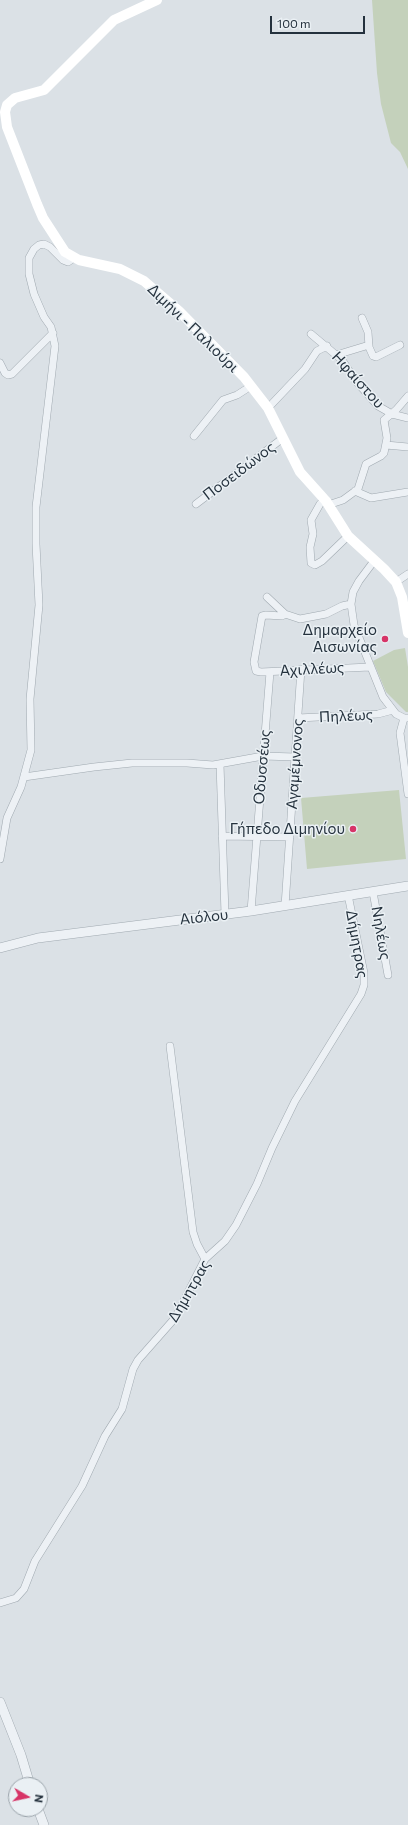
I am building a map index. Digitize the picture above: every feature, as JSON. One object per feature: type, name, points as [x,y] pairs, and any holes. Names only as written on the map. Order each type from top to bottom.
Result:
[{"type":"main road","points":[[74,258],[66,252],[43,218],[7,127],[5,118],[6,108],[9,102],[15,98],[34,94],[47,87],[114,20],[124,14],[157,0]]},
{"type":"main road","name":"Διμήνι - Παλιούρι","points":[[74,258],[120,269],[144,281],[180,311],[233,365],[268,408],[297,468],[326,502],[340,526],[348,536],[391,575],[396,582],[402,597],[408,633]]},
{"type":"street","points":[[0,859],[7,818],[24,777],[31,750],[30,699],[39,616],[36,507],[55,346],[53,333],[34,294],[29,274],[29,258],[34,248],[44,244],[49,246],[63,260],[68,262],[74,258]]},
{"type":"street","points":[[362,318],[368,332],[369,346],[372,354],[376,356],[400,344]]},
{"type":"street","points":[[0,363],[5,373],[12,374],[53,333]]},
{"type":"street","name":"Ηφαίστου","points":[[311,334],[336,354],[376,404],[392,414],[408,418]]},
{"type":"street","points":[[268,408],[303,371],[317,351],[327,346]]},
{"type":"street","points":[[336,354],[369,346]]},
{"type":"street","points":[[194,436],[222,400],[237,396],[251,386]]},
{"type":"street","points":[[348,536],[322,561],[316,565],[311,563],[310,547],[313,534],[311,520],[326,502],[343,500],[359,487],[366,464],[380,456],[386,445],[384,420],[392,414],[408,396]]},
{"type":"street","name":"Ποσειδώνος","points":[[196,504],[283,438]]},
{"type":"street","points":[[386,445],[408,447]]},
{"type":"street","points":[[355,491],[371,498],[408,492]]},
{"type":"street","points":[[374,561],[356,584],[351,604],[354,625],[383,697],[393,710],[406,718],[400,733],[408,794]]},
{"type":"street","points":[[396,582],[408,574]]},
{"type":"street","points":[[267,597],[285,614],[303,619],[326,614],[342,606],[351,604]]},
{"type":"street","name":"Αχιλλέως","points":[[285,614],[282,616],[262,616],[254,662],[255,669],[259,672],[370,667]]},
{"type":"street","name":"Αγαμέμνονος","points":[[285,906],[301,669]]},
{"type":"street","name":"Οδυσσέως","points":[[251,911],[262,756],[270,672]]},
{"type":"street","name":"Πηλέως","points":[[298,718],[378,714],[393,710]]},
{"type":"street","points":[[24,777],[132,763],[220,764],[262,756],[295,757]]},
{"type":"street","points":[[220,764],[225,914]]},
{"type":"street","points":[[222,836],[290,837]]},
{"type":"street","name":"Αιόλου","points":[[0,948],[38,938],[251,911],[408,886]]},
{"type":"street","name":"Νηλέως","points":[[373,892],[388,975]]},
{"type":"street","name":"Δήμητρας","points":[[0,1603],[16,1598],[24,1589],[35,1561],[82,1486],[105,1436],[122,1409],[133,1368],[144,1353],[175,1318],[205,1260],[224,1241],[236,1224],[257,1184],[295,1101],[362,990],[364,973],[348,896]]},
{"type":"street","points":[[170,1046],[193,1232],[205,1260]]},
{"type":"street","points":[[0,1702],[21,1755],[28,1777]]},
{"type":"green space","points":[[372,0],[408,0],[408,169],[400,152],[391,143],[381,104],[377,73]]},
{"type":"green space","points":[[405,648],[408,667],[408,712],[406,712],[386,692],[373,661],[394,650]]},
{"type":"green space","name":"Γήπεδο Διμηνίου","points":[[399,790],[406,859],[307,869],[301,798]]},
{"type":"place","name":"Δημαρχείο Αισωνίας","points":[[385,639]]},
{"type":"place","name":"Γήπεδο Διμηνίου","points":[[353,829]]}]
